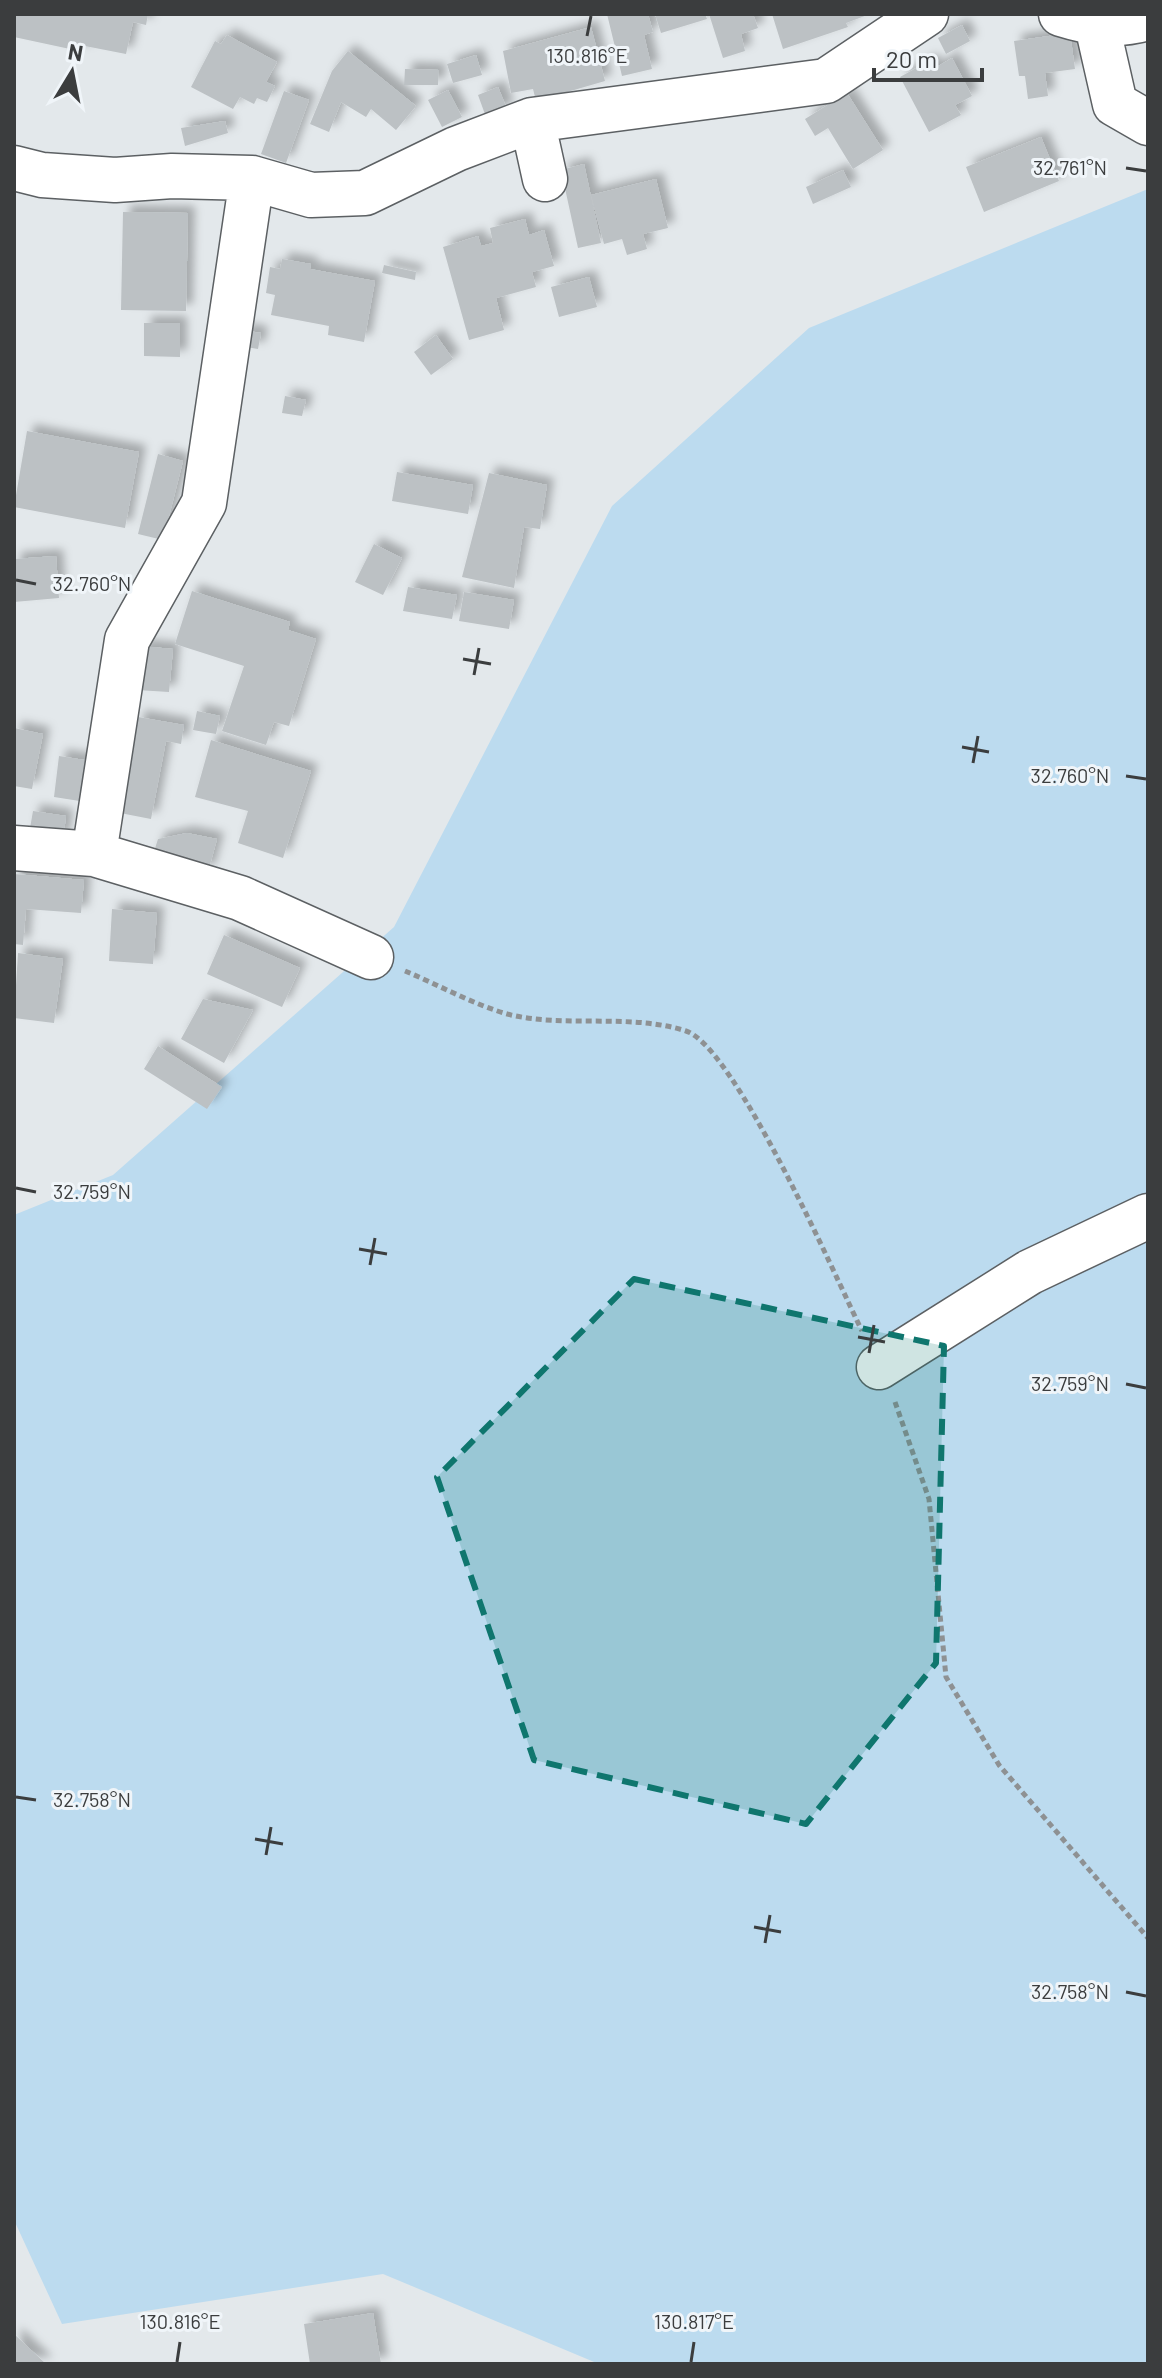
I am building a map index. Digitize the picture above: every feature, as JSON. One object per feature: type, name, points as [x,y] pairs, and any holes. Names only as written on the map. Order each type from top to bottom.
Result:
[{"type":"street","points":[[14,168],[42,175],[115,180],[172,176],[252,178],[311,195],[365,193],[456,149],[532,120],[826,81],[926,14]]},
{"type":"street","points":[[1148,18],[1124,25],[1079,20],[1115,104],[1148,123]]},
{"type":"street","points":[[532,120],[545,179]]},
{"type":"street","points":[[94,854],[127,640],[204,503],[252,178]]},
{"type":"street","points":[[14,848],[94,854],[240,898],[371,957]]},
{"type":"street","points":[[879,1367],[1030,1272],[1148,1216]]},
{"type":"path","points":[[371,957],[512,1015],[647,1024],[690,1032],[724,1069],[765,1131],[891,1389],[929,1499],[946,1677],[999,1765],[1148,1938]]},
{"type":"highlighted area","points":[[634,1279],[944,1346],[936,1663],[806,1824],[534,1760],[437,1477]]},
{"type":"shaded area","points":[[1148,189],[1148,2364],[599,2364],[383,2274],[62,2324],[14,2220],[14,1215],[113,1175],[394,927],[612,506],[809,328]]},
{"type":"building","points":[[14,14],[148,14],[146,25],[133,22],[126,54],[85,46],[84,52],[14,37]]},
{"type":"building","points":[[607,14],[648,14],[653,32],[644,35],[652,69],[622,76]]},
{"type":"building","points":[[655,14],[705,14],[707,19],[661,33]]},
{"type":"building","points":[[709,14],[753,14],[758,28],[741,34],[745,51],[723,58]]},
{"type":"building","points":[[772,14],[870,14],[846,23],[848,27],[783,49]]},
{"type":"building","points":[[962,25],[970,41],[946,54],[938,38]]},
{"type":"building","points":[[591,27],[605,81],[536,101],[533,89],[511,93],[503,51]]},
{"type":"building","points":[[1070,33],[1075,69],[1045,73],[1048,96],[1028,99],[1025,76],[1019,76],[1014,41]]},
{"type":"building","points":[[227,35],[277,62],[266,82],[275,86],[267,102],[257,98],[254,104],[240,97],[233,109],[191,87],[215,41],[221,44]]},
{"type":"building","points":[[348,51],[416,106],[396,130],[371,109],[366,117],[341,102],[329,132],[310,124],[332,71]]},
{"type":"building","points":[[476,55],[482,75],[453,83],[447,64]]},
{"type":"building","points":[[952,58],[972,96],[955,105],[961,115],[929,132],[900,77],[931,60],[935,68]]},
{"type":"building","points":[[405,69],[439,70],[438,85],[404,85]]},
{"type":"building","points":[[498,87],[507,109],[486,117],[478,95]]},
{"type":"building","points":[[448,90],[462,117],[442,127],[428,100]]},
{"type":"building","points":[[284,91],[309,100],[286,163],[261,154]]},
{"type":"building","points":[[847,93],[883,150],[853,169],[828,128],[815,136],[805,119]]},
{"type":"building","points":[[225,121],[228,133],[185,146],[181,128]]},
{"type":"building","points":[[1041,137],[1059,181],[984,212],[966,167]]},
{"type":"building","points":[[584,164],[601,243],[578,248],[561,170]]},
{"type":"building","points":[[843,170],[851,187],[813,204],[806,187]]},
{"type":"building","points":[[656,179],[668,228],[643,234],[647,249],[627,255],[622,239],[604,244],[591,195]]},
{"type":"building","points":[[123,212],[188,213],[186,311],[121,310]]},
{"type":"building","points":[[525,219],[529,235],[544,230],[554,266],[532,272],[536,287],[496,298],[504,330],[469,340],[443,247],[478,236],[481,246],[493,243],[490,228]]},
{"type":"building","points":[[282,259],[311,264],[310,269],[375,281],[364,342],[328,335],[329,326],[271,315],[275,295],[266,293],[270,267],[280,269]]},
{"type":"building","points":[[384,265],[416,272],[415,280],[382,273]]},
{"type":"building","points":[[589,277],[597,307],[559,317],[551,287]]},
{"type":"building","points":[[144,323],[180,323],[180,357],[144,356]]},
{"type":"building","points":[[242,330],[261,333],[258,349],[240,346]]},
{"type":"building","points":[[436,335],[453,359],[431,375],[414,352]]},
{"type":"building","points":[[285,396],[306,400],[302,416],[282,413]]},
{"type":"building","points":[[27,431],[139,452],[125,528],[14,507]]},
{"type":"building","points":[[158,454],[183,461],[163,540],[138,534]]},
{"type":"building","points":[[397,472],[473,485],[468,514],[392,501]]},
{"type":"building","points":[[489,473],[547,485],[540,529],[524,527],[514,588],[462,577]]},
{"type":"building","points":[[374,544],[402,558],[383,595],[355,582]]},
{"type":"building","points":[[56,556],[59,598],[14,602],[14,559]]},
{"type":"building","points":[[408,587],[457,595],[452,619],[403,611]]},
{"type":"building","points":[[192,591],[290,622],[288,630],[316,639],[289,726],[274,722],[266,745],[222,731],[244,666],[175,644]]},
{"type":"building","points":[[464,592],[514,600],[509,629],[459,621]]},
{"type":"building","points":[[140,646],[173,649],[169,692],[137,690]]},
{"type":"building","points":[[197,711],[220,716],[216,734],[193,730]]},
{"type":"building","points":[[138,717],[184,725],[181,744],[166,741],[151,819],[120,813]]},
{"type":"building","points":[[14,728],[43,734],[32,789],[14,786]]},
{"type":"building","points":[[211,740],[311,771],[283,858],[238,843],[248,811],[195,797]]},
{"type":"building","points":[[59,756],[91,761],[86,802],[54,797]]},
{"type":"building","points":[[33,811],[66,816],[63,840],[29,834]]},
{"type":"building","points":[[187,833],[217,839],[208,872],[152,858],[158,839]]},
{"type":"building","points":[[14,874],[84,880],[81,913],[26,909],[23,945],[14,944]]},
{"type":"building","points":[[112,909],[157,913],[153,964],[109,961]]},
{"type":"building","points":[[224,935],[300,968],[282,1007],[207,974]]},
{"type":"building","points":[[18,953],[63,959],[54,1023],[14,1018]]},
{"type":"building","points":[[203,999],[253,1010],[224,1063],[181,1039]]},
{"type":"building","points":[[158,1046],[222,1087],[207,1109],[144,1069]]},
{"type":"building","points":[[373,2313],[381,2364],[310,2364],[304,2324]]},
{"type":"building","points":[[14,2334],[46,2364],[14,2364]]}]
